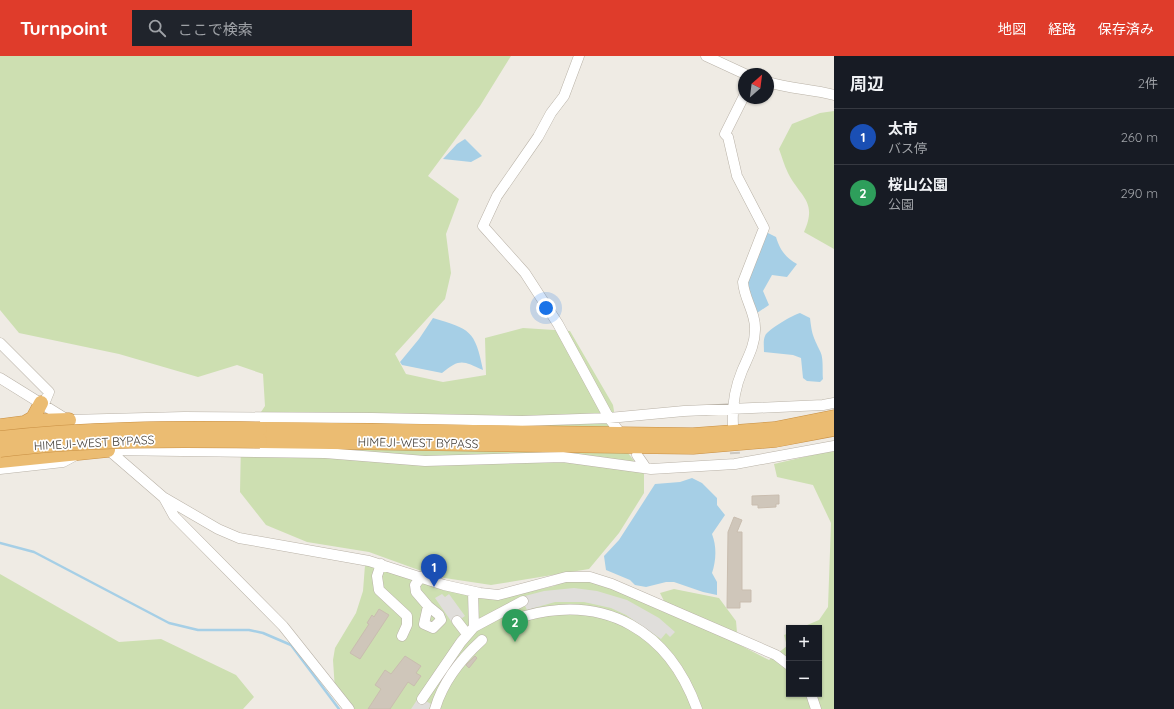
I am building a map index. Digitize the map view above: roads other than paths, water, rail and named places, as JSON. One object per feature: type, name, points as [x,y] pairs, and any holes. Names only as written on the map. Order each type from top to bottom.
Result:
[{"type":"highway","points":[[26,422],[33,418],[43,404]]},
{"type":"highway","name":"HIMEJI-WEST BYPASS","points":[[0,450],[79,442],[260,435],[693,435],[774,428],[834,417]]},
{"type":"highway","points":[[0,426],[26,422],[69,420]]},
{"type":"highway","name":"HIMEJI-WEST BYPASS","points":[[0,438],[79,430],[134,428],[260,435],[693,447],[776,440],[834,428]]},
{"type":"highway","points":[[0,461],[108,450]]},
{"type":"street","points":[[579,56],[564,96],[551,113],[538,137],[497,196],[483,226],[525,273],[558,324],[609,418],[618,430]]},
{"type":"street","points":[[706,56],[738,71]]},
{"type":"street","points":[[774,84],[811,89],[834,95]]},
{"type":"street","points":[[733,425],[732,409],[742,372],[753,346],[755,329],[754,318],[743,291],[743,282],[764,228],[737,176],[728,137],[725,134],[740,104]]},
{"type":"street","points":[[0,343],[49,392],[43,404]]},
{"type":"street","points":[[0,378],[69,420],[94,438],[163,497],[218,529],[239,538],[381,564],[420,578],[473,592],[498,594],[566,577],[590,577],[612,584],[776,655],[786,663]]},
{"type":"street","points":[[69,420],[372,418],[522,421],[609,418],[732,409],[823,405],[834,403]]},
{"type":"street","points":[[0,420],[19,418],[26,422]]},
{"type":"street","points":[[94,438],[102,419]]},
{"type":"street","points":[[0,469],[63,462],[73,458],[73,453],[83,447],[83,430]]},
{"type":"street","points":[[108,450],[325,453],[425,461],[563,457],[646,468],[735,459],[834,446]]},
{"type":"street","points":[[131,470],[136,456],[145,451]]},
{"type":"street","points":[[637,455],[646,468]]},
{"type":"street","points":[[163,497],[174,516],[283,626],[349,709]]},
{"type":"street","points":[[381,564],[377,576],[379,590],[407,616],[407,625],[402,636]]},
{"type":"street","points":[[420,578],[415,585],[416,592],[428,606]]},
{"type":"street","points":[[473,592],[474,627]]},
{"type":"street","points":[[422,699],[467,634],[474,627],[523,601]]},
{"type":"street","points":[[525,616],[552,610],[568,609],[589,611],[619,620],[637,629],[659,646],[678,668],[685,679],[697,709]]},
{"type":"street","points":[[457,622],[467,634]]},
{"type":"street","points":[[435,709],[441,693],[457,664],[482,640]]},
{"type":"street","points":[[812,697],[816,709]]},
{"type":"water","points":[[465,139],[482,156],[471,162],[443,159],[457,144]]},
{"type":"water","points":[[766,232],[776,237],[779,246],[784,253],[789,259],[797,264],[787,277],[772,275],[763,291],[769,305],[757,313],[746,290],[752,263]]},
{"type":"water","points":[[800,313],[810,318],[813,335],[821,354],[823,379],[820,382],[807,381],[803,378],[801,358],[793,355],[764,352],[764,339],[767,333],[792,316]]},
{"type":"water","points":[[433,318],[455,325],[469,333],[477,347],[483,370],[462,362],[453,365],[442,373],[402,365],[400,362],[419,339]]},
{"type":"water","points":[[692,478],[702,483],[717,498],[717,505],[725,515],[712,534],[715,544],[715,554],[712,573],[717,582],[717,595],[674,582],[666,582],[646,587],[635,585],[630,580],[606,570],[604,556],[619,540],[655,484],[680,482]]},
{"type":"waterway","points":[[0,543],[34,552],[169,623],[198,630],[249,630],[263,633],[291,645],[339,709]]},
{"type":"tunnel","points":[[734,437],[735,454]]},
{"type":"place","name":"太市","points":[[434,587]]},
{"type":"place","name":"桜山公園","points":[[515,642]]}]
